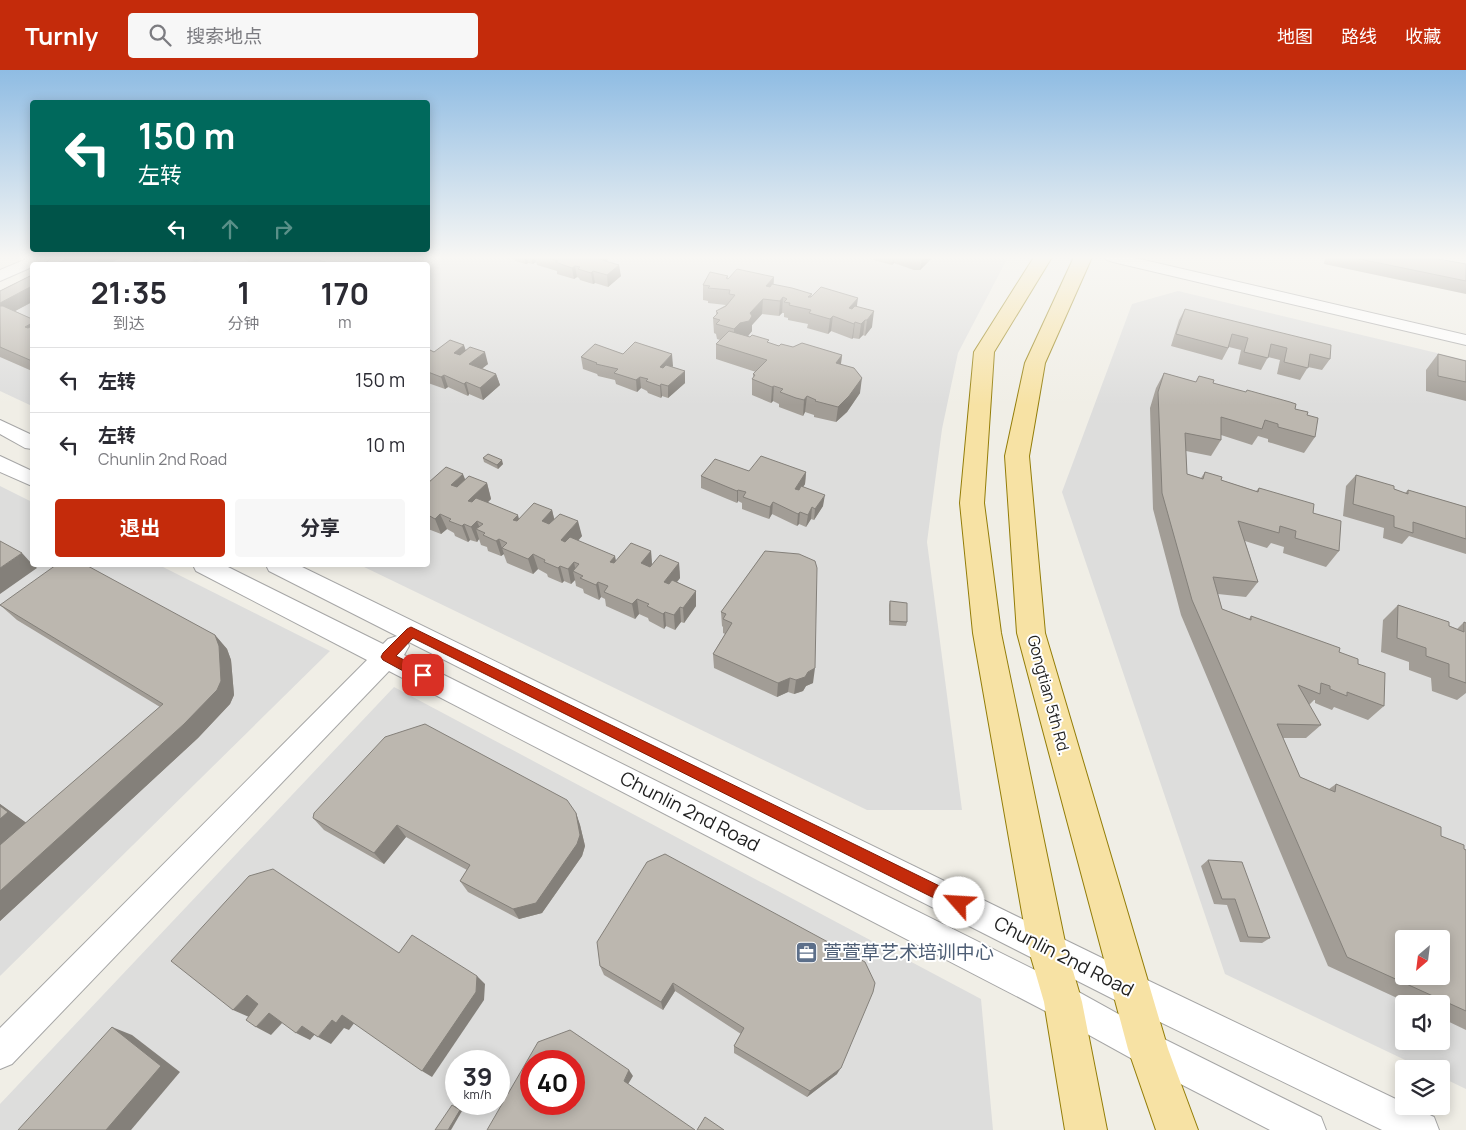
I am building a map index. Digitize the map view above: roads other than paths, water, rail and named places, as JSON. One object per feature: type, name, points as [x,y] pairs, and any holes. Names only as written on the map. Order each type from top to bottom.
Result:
[{"type":"main road","points":[[1012,306],[984,352],[972,503],[987,632],[1047,947],[1063,1002],[1086,1130]]},
{"type":"main road","name":"Gongtian 5th Rd.","points":[[1060,306],[1035,363],[1017,456],[1031,633],[1148,1049],[1177,1130]]},
{"type":"street","points":[[1325,306],[1466,340]]},
{"type":"street","points":[[1384,306],[1466,326]]},
{"type":"street","points":[[0,426],[30,442]]},
{"type":"street","points":[[0,463],[30,478]]},
{"type":"street","name":"Chunlin 2nd Road","points":[[208,567],[1063,1002],[1148,1049],[1308,1130]]},
{"type":"street","name":"Chunlin 2nd Road","points":[[281,567],[1133,991],[1421,1130]]},
{"type":"street","points":[[0,1052],[411,632]]},
{"type":"place","name":"萱萱草艺术培训中心","points":[[807,952]]}]
